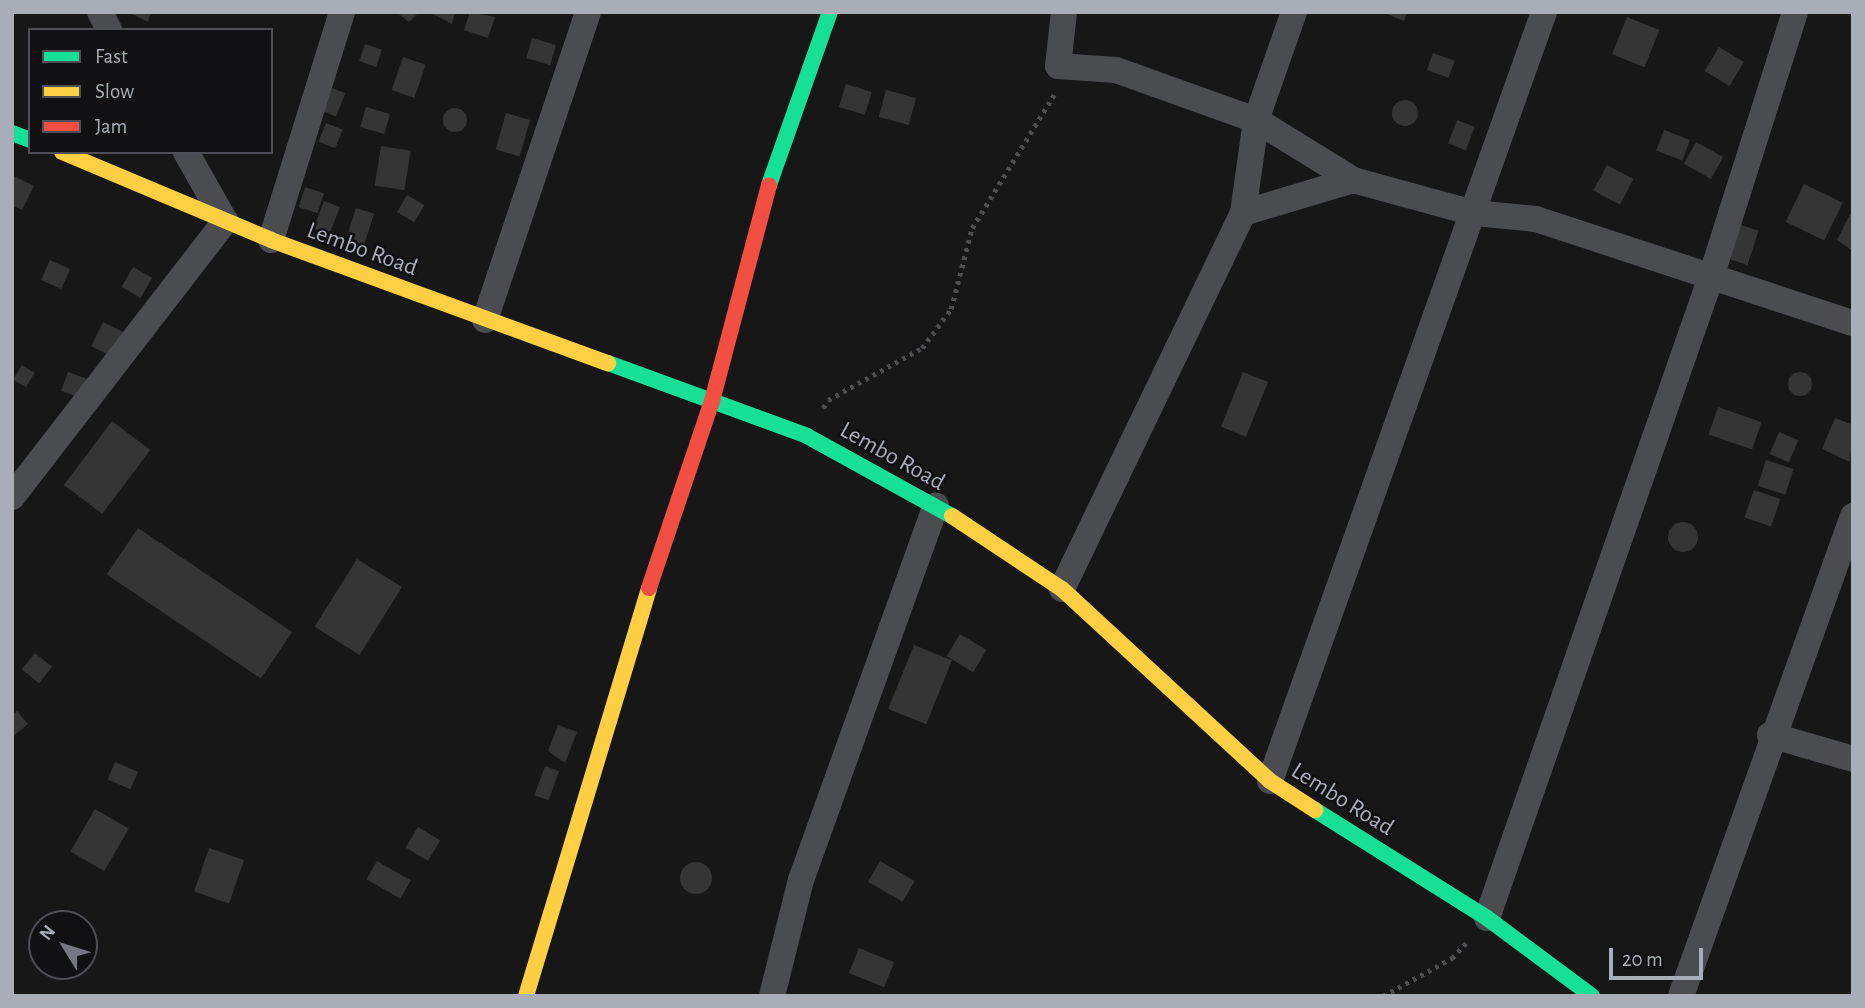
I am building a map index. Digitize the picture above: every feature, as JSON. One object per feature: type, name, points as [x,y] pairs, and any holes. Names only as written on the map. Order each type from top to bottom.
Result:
[{"type":"street","points":[[100,12],[108,28]]},
{"type":"street","points":[[271,240],[342,12]]},
{"type":"street","points":[[485,320],[588,12]]},
{"type":"street","points":[[526,996],[674,505],[712,401],[754,227],[830,12]]},
{"type":"street","points":[[1064,12],[1058,66],[1116,70],[1256,120],[1353,180],[1474,213],[1536,219],[1853,323]]},
{"type":"street","points":[[1062,589],[1243,213],[1256,120],[1294,12]]},
{"type":"street","points":[[1270,781],[1544,12]]},
{"type":"street","points":[[1487,918],[1712,277],[1795,12]]},
{"type":"street","name":"Lembo Road","points":[[67,154],[271,240],[807,436],[936,506],[1062,589],[1270,781],[1487,918],[1591,996]]},
{"type":"street","points":[[12,497],[225,221],[187,154]]},
{"type":"street","points":[[1243,213],[1353,180]]},
{"type":"street","points":[[772,996],[801,880],[936,506]]},
{"type":"street","points":[[1681,996],[1770,735],[1853,516]]},
{"type":"street","points":[[1770,735],[1853,759]]},
{"type":"path","points":[[807,436],[828,400],[922,348],[951,309],[972,229],[1060,85],[1058,66]]},
{"type":"path","points":[[1383,996],[1452,958],[1487,918]]},
{"type":"building","points":[[128,12],[151,12],[148,22]]},
{"type":"building","points":[[396,12],[419,12],[409,22]]},
{"type":"building","points":[[429,12],[455,12],[452,24]]},
{"type":"building","points":[[470,12],[495,17],[488,38],[464,30]]},
{"type":"building","points":[[1382,12],[1407,12],[1404,21]]},
{"type":"building","points":[[1627,17],[1659,30],[1644,67],[1612,54]]},
{"type":"building","points":[[532,38],[556,45],[550,65],[526,58]]},
{"type":"building","points":[[365,44],[382,50],[376,67],[359,61]]},
{"type":"building","points":[[1719,47],[1744,62],[1729,86],[1705,71]]},
{"type":"building","points":[[1433,53],[1455,61],[1448,78],[1427,70]]},
{"type":"building","points":[[403,57],[426,65],[414,98],[392,90]]},
{"type":"building","points":[[846,84],[872,92],[865,115],[839,107]]},
{"type":"building","points":[[325,85],[345,93],[336,116],[316,108]]},
{"type":"building","points":[[886,90],[916,98],[909,125],[879,117]]},
{"type":"building","points":[[1405,100],[1414,104],[1418,113],[1414,122],[1405,126],[1396,122],[1392,113],[1396,104]]},
{"type":"building","points":[[366,107],[390,114],[384,134],[360,127]]},
{"type":"building","points":[[455,108],[464,111],[467,120],[464,129],[455,132],[446,129],[443,120],[446,111]]},
{"type":"building","points":[[506,113],[530,120],[520,156],[496,150]]},
{"type":"building","points":[[1457,120],[1475,127],[1466,150],[1448,143]]},
{"type":"building","points":[[326,123],[343,130],[335,148],[319,142]]},
{"type":"building","points":[[1664,130],[1690,140],[1682,161],[1656,151]]},
{"type":"building","points":[[1696,142],[1723,157],[1711,179],[1684,164]]},
{"type":"building","points":[[381,146],[411,151],[404,190],[375,186]]},
{"type":"building","points":[[1607,165],[1633,179],[1620,205],[1593,191]]},
{"type":"building","points":[[12,175],[34,186],[22,210],[12,205]]},
{"type":"building","points":[[1804,184],[1843,203],[1824,241],[1786,222]]},
{"type":"building","points":[[305,187],[324,193],[318,213],[299,207]]},
{"type":"building","points":[[407,195],[424,205],[414,222],[397,212]]},
{"type":"building","points":[[324,201],[340,207],[329,234],[314,228]]},
{"type":"building","points":[[356,208],[374,214],[363,249],[345,243]]},
{"type":"building","points":[[1850,214],[1853,215],[1853,251],[1837,240]]},
{"type":"building","points":[[1732,222],[1759,231],[1748,265],[1721,256]]},
{"type":"building","points":[[50,260],[70,269],[61,289],[41,280]]},
{"type":"building","points":[[133,267],[152,278],[141,298],[122,287]]},
{"type":"building","points":[[103,322],[125,333],[114,357],[91,346]]},
{"type":"building","points":[[22,365],[35,373],[26,387],[13,379]]},
{"type":"building","points":[[68,372],[87,379],[80,398],[61,391]]},
{"type":"building","points":[[1243,372],[1268,382],[1246,437],[1221,427]]},
{"type":"building","points":[[1800,372],[1811,379],[1812,384],[1805,395],[1800,396],[1789,389],[1788,384],[1795,373]]},
{"type":"building","points":[[1718,407],[1761,422],[1752,449],[1709,434]]},
{"type":"building","points":[[1835,418],[1853,425],[1850,462],[1822,449]]},
{"type":"building","points":[[112,421],[150,450],[102,514],[64,485]]},
{"type":"building","points":[[1779,432],[1798,440],[1789,462],[1770,454]]},
{"type":"building","points":[[1766,460],[1794,469],[1785,495],[1758,486]]},
{"type":"building","points":[[1754,490],[1780,499],[1771,527],[1745,517]]},
{"type":"building","points":[[1683,522],[1694,526],[1698,537],[1694,548],[1683,552],[1672,548],[1668,537],[1672,526]]},
{"type":"building","points":[[138,528],[292,632],[261,678],[107,574]]},
{"type":"building","points":[[357,559],[402,587],[360,655],[315,627]]},
{"type":"building","points":[[960,634],[987,650],[973,672],[947,656]]},
{"type":"building","points":[[914,645],[952,660],[926,724],[888,709]]},
{"type":"building","points":[[35,653],[52,667],[39,683],[22,669]]},
{"type":"building","points":[[17,711],[28,724],[12,737],[12,715]]},
{"type":"building","points":[[558,725],[577,732],[565,763],[548,751]]},
{"type":"building","points":[[115,762],[138,772],[131,789],[108,779]]},
{"type":"building","points":[[545,766],[559,771],[548,800],[534,795]]},
{"type":"building","points":[[95,809],[129,828],[104,871],[70,851]]},
{"type":"building","points":[[418,827],[440,840],[428,861],[406,848]]},
{"type":"building","points":[[209,848],[244,860],[229,904],[194,891]]},
{"type":"building","points":[[377,861],[411,880],[400,899],[366,879]]},
{"type":"building","points":[[880,861],[915,881],[903,902],[868,882]]},
{"type":"building","points":[[696,862],[707,867],[712,878],[707,889],[696,894],[685,889],[680,878],[685,867]]},
{"type":"building","points":[[859,948],[894,962],[884,987],[849,973]]},
{"type":"traffic: fast","points":[[769,185],[830,12]]},
{"type":"traffic: fast","points":[[12,133],[28,139]]},
{"type":"traffic: fast","points":[[608,363],[807,436],[952,516]]},
{"type":"traffic: fast","points":[[1315,810],[1487,918],[1592,996]]},
{"type":"traffic: slow","points":[[67,154],[271,240],[608,363]]},
{"type":"traffic: slow","points":[[952,516],[1062,589],[1270,781],[1315,810]]},
{"type":"traffic: slow","points":[[526,996],[649,588]]},
{"type":"traffic: jam","points":[[649,588],[712,401],[769,185]]}]
